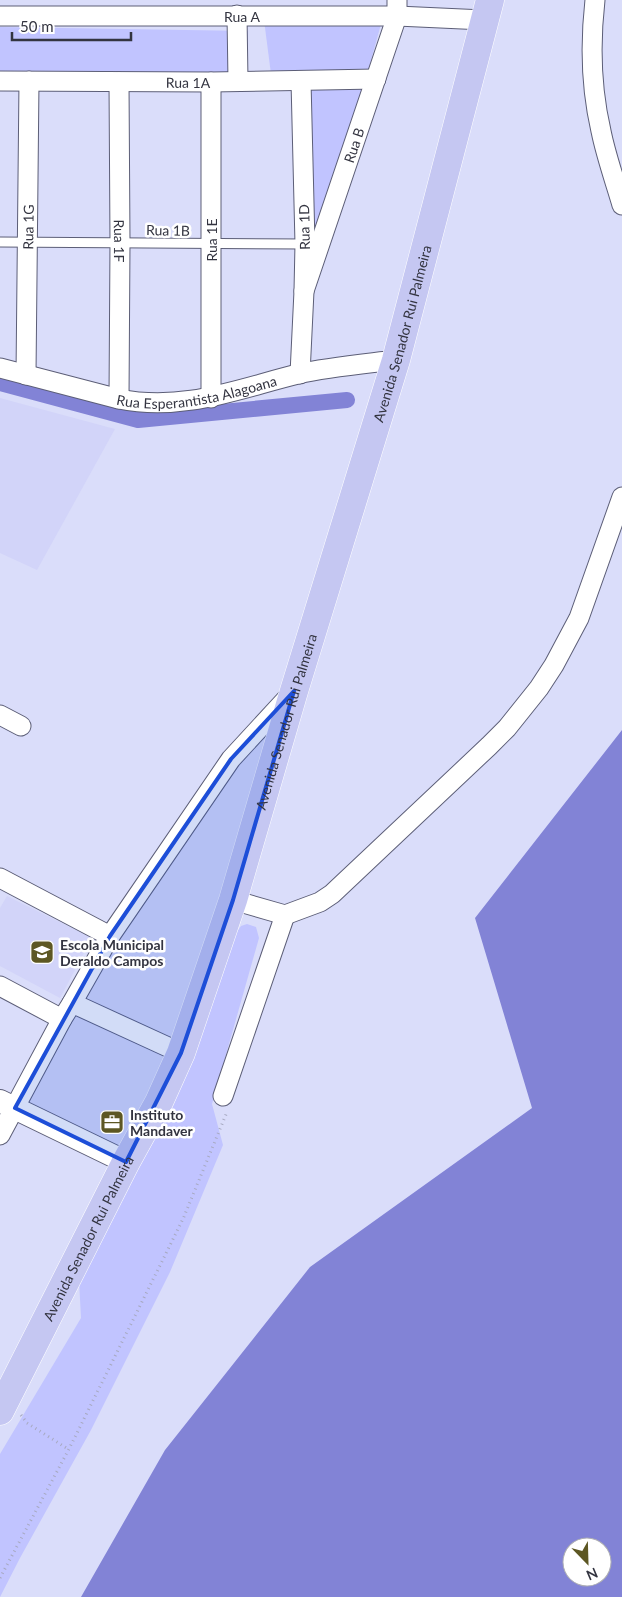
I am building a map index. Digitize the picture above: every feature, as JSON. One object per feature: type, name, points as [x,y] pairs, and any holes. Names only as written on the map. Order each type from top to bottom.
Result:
[{"type":"main road","name":"Avenida Senador Rui Palmeira","points":[[10,1412],[126,1162],[159,1102],[182,1053],[233,900],[294,691],[396,360],[487,10]]},
{"type":"street","points":[[595,0],[592,57],[597,109],[605,147],[622,206]]},
{"type":"street","name":"Rua A","points":[[0,16],[28,8],[211,8],[237,15],[301,8],[487,10]]},
{"type":"street","name":"Rua B","points":[[304,291],[376,79],[397,8]]},
{"type":"street","points":[[237,15],[238,81]]},
{"type":"street","name":"Rua 1A","points":[[0,81],[211,82],[376,79]]},
{"type":"street","name":"Rua 1G","points":[[26,375],[29,81]]},
{"type":"street","name":"Rua 1D","points":[[300,374],[305,244],[301,81]]},
{"type":"street","name":"Rua 1F","points":[[119,82],[119,399]]},
{"type":"street","name":"Rua 1E","points":[[211,82],[211,398]]},
{"type":"street","name":"Rua Esperantista Alagoana","points":[[0,368],[119,399],[139,403],[162,404],[211,398],[300,374],[396,360]]},
{"type":"street","points":[[233,900],[285,915],[320,902],[332,894],[489,746],[523,709],[554,665],[579,618],[622,497]]},
{"type":"street","points":[[0,1135],[7,1104],[67,1011],[110,936],[231,759],[294,691]]},
{"type":"street","points":[[0,715],[21,726]]},
{"type":"street","points":[[0,878],[110,936]]},
{"type":"street","points":[[225,1104],[285,915]]},
{"type":"street","points":[[0,986],[182,1053]]},
{"type":"street","points":[[7,1104],[126,1162]]},
{"type":"lane","name":"Rua 1B","points":[[0,242],[305,244]]},
{"type":"path","points":[[0,1578],[68,1449],[183,1219],[225,1104]]},
{"type":"path","points":[[10,1412],[68,1449]]},
{"type":"highlighted area","points":[[294,691],[233,900],[181,1053],[126,1162],[15,1108],[110,936],[231,759]]},
{"type":"shaded area","points":[[264,20],[381,24],[367,75],[271,74]]},
{"type":"shaded area","points":[[0,27],[248,31],[246,74],[0,73]]},
{"type":"shaded area","points":[[310,87],[370,88],[315,240]]},
{"type":"shaded area","points":[[0,398],[115,429],[37,570],[0,553]]},
{"type":"shaded area","points":[[622,730],[622,1597],[81,1597],[165,1450],[310,1267],[532,1108],[475,918]]},
{"type":"shaded area","name":"Escola Municipal Deraldo Campos","points":[[7,896],[92,938],[60,998],[0,966],[0,908]]},
{"type":"shaded area","points":[[247,924],[256,927],[259,938],[212,1104],[223,1145],[170,1272],[91,1430],[0,1597],[0,1454],[81,1318],[79,1280],[168,1109],[236,933],[241,926]]},
{"type":"waterway","points":[[0,383],[138,420],[347,400]]},
{"type":"place","name":"Escola Municipal Deraldo Campos","points":[[42,952]]},
{"type":"place","name":"Instituto Mandaver","points":[[112,1122]]}]
